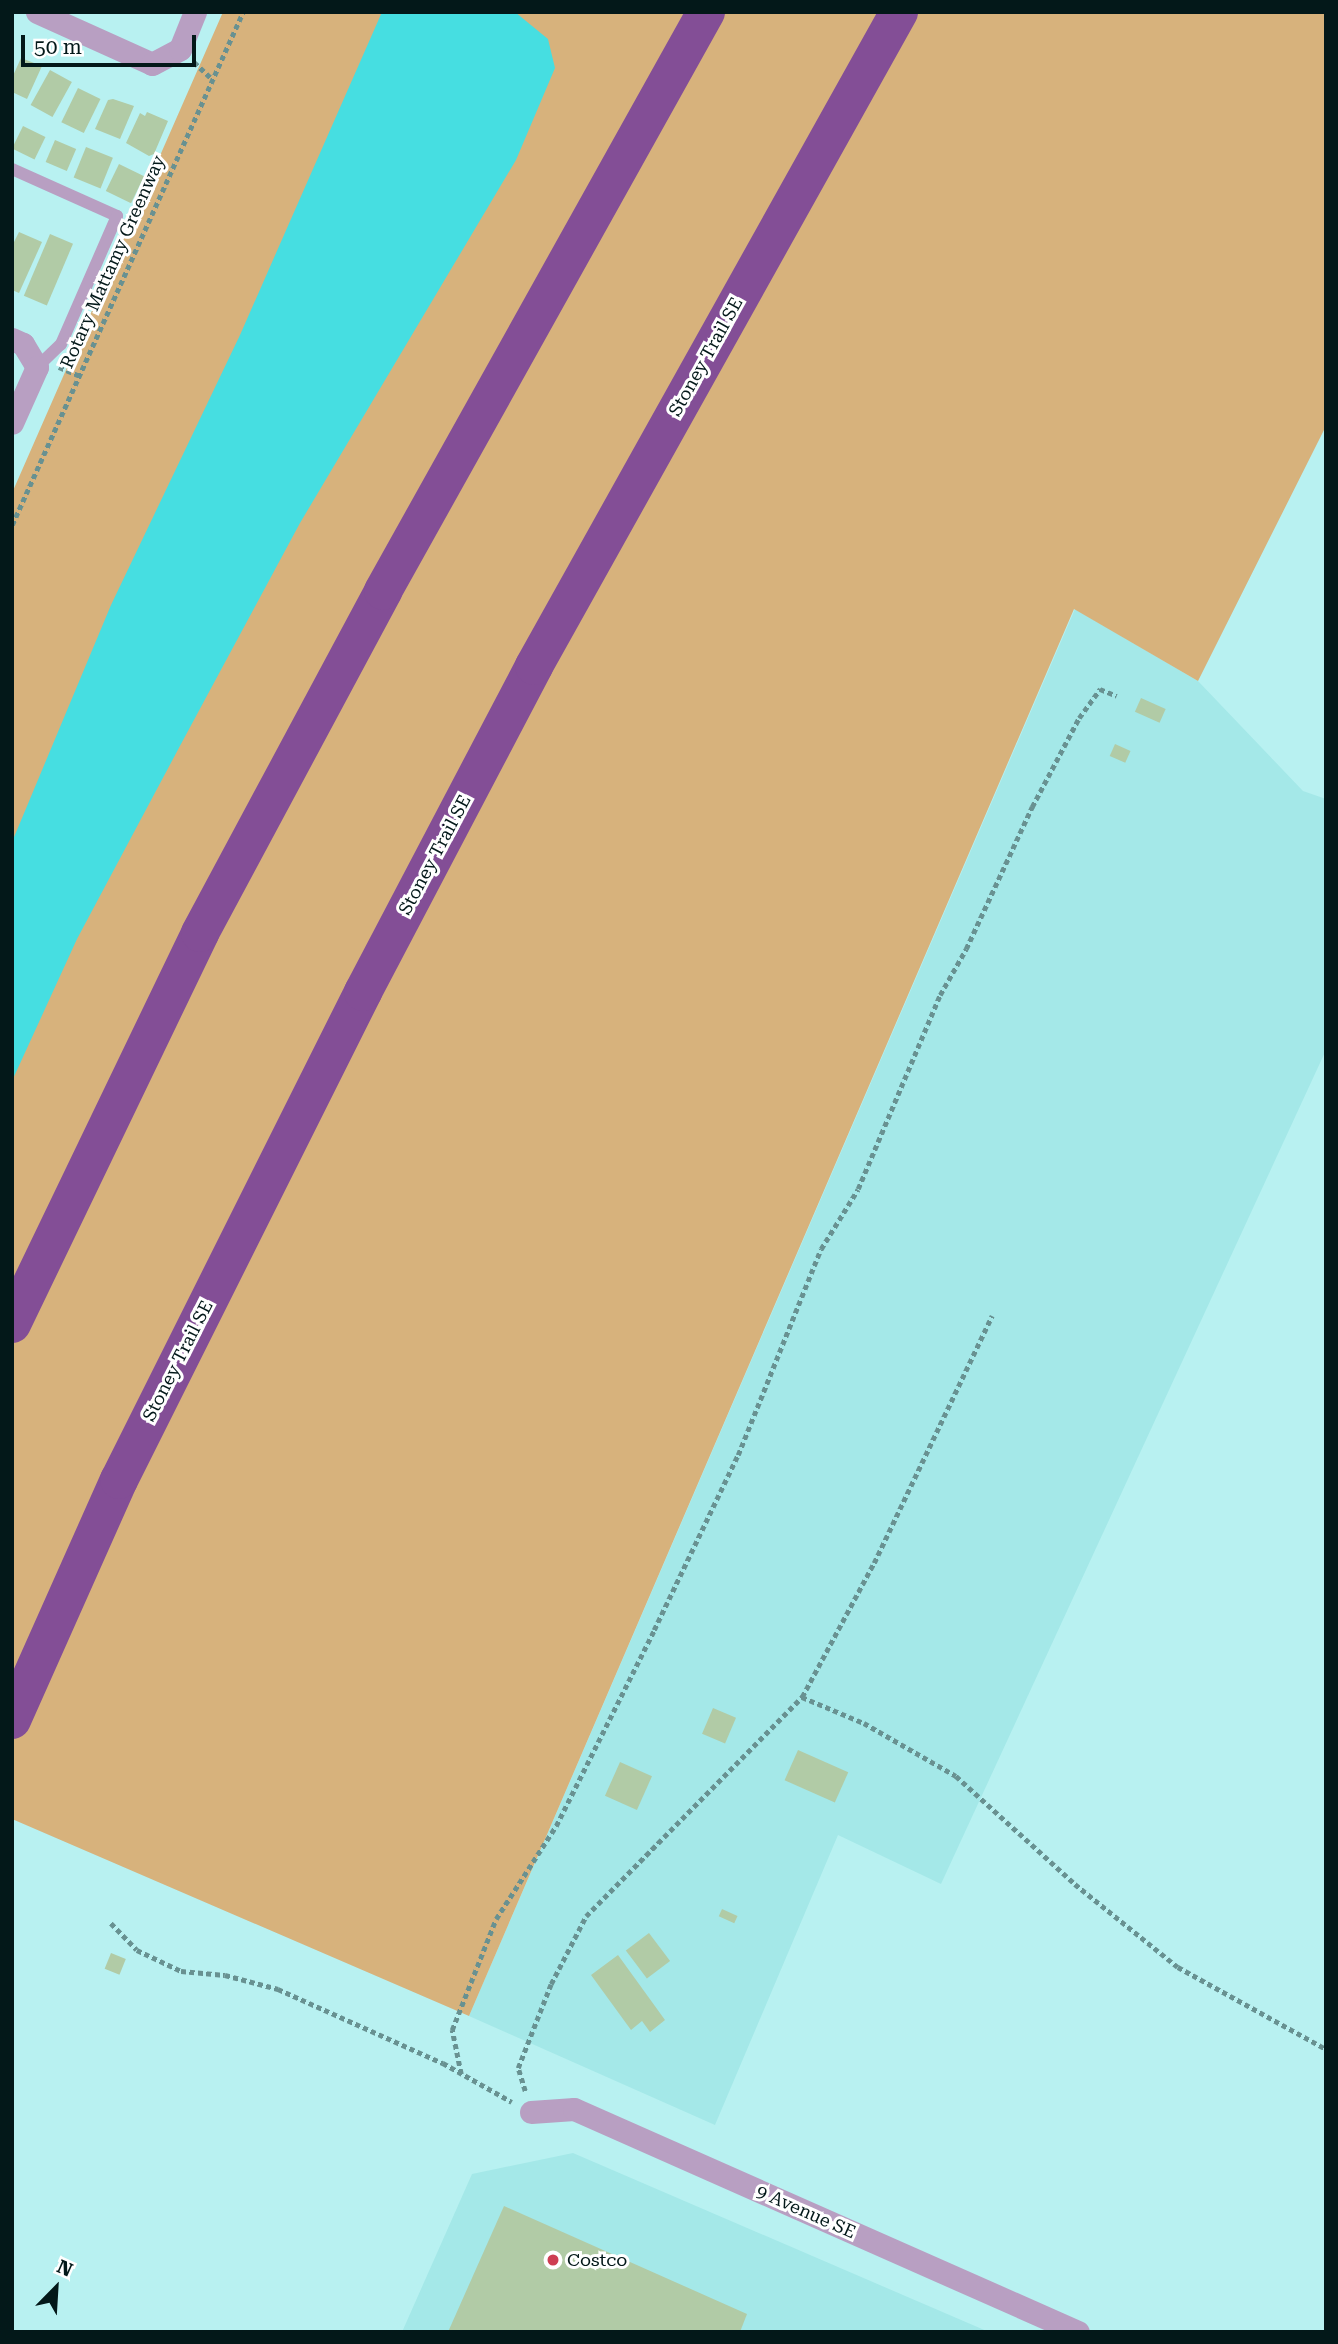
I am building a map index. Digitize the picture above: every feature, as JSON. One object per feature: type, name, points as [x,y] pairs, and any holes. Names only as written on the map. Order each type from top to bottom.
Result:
[{"type":"highway","points":[[12,1324],[201,933],[383,591],[706,12]]},
{"type":"highway","name":"Stoney Trail SE","points":[[12,1720],[119,1480],[363,992],[534,666],[899,12]]},
{"type":"street","points":[[37,12],[152,64],[180,49],[195,12]]},
{"type":"street","points":[[12,339],[23,344],[37,367],[12,423]]},
{"type":"street","name":"9 Avenue SE","points":[[531,2112],[574,2109],[1078,2332]]},
{"type":"lane","points":[[12,169],[117,216],[61,344],[37,367]]},
{"type":"path","name":"Rotary Mattamy Greenway","points":[[12,525],[243,12]]},
{"type":"path","points":[[461,2074],[452,2030],[496,1919],[556,1826],[666,1605],[738,1455],[821,1249],[858,1189],[940,995],[966,949],[1032,807],[1079,718],[1100,689],[1117,696]]},
{"type":"path","points":[[531,2112],[518,2068],[551,1984],[586,1916],[802,1697],[874,1563],[992,1316]]},
{"type":"path","points":[[802,1697],[864,1723],[956,1776],[1076,1884],[1178,1966],[1326,2049]]},
{"type":"path","points":[[111,1923],[137,1950],[181,1971],[225,1975],[278,1989],[461,2074],[531,2112]]},
{"type":"shaded area","points":[[223,12],[1326,12],[1326,426],[1198,681],[1074,609],[469,2016],[12,1819],[12,493]]},
{"type":"shaded area","points":[[1075,609],[1198,681],[1303,791],[1326,799],[1326,1050],[941,1884],[838,1835],[715,2125],[469,2016]]},
{"type":"shaded area","points":[[573,2153],[989,2332],[402,2332],[472,2174]]},
{"type":"water","points":[[382,12],[515,12],[548,39],[555,68],[516,160],[300,523],[181,744],[77,939],[12,1081],[12,842],[111,605],[240,335]]},
{"type":"building","points":[[21,58],[42,66],[27,99],[12,92],[12,78]]},
{"type":"building","points":[[50,70],[72,82],[52,117],[31,105]]},
{"type":"building","points":[[78,88],[100,99],[84,133],[61,122]]},
{"type":"building","points":[[108,100],[134,106],[120,139],[95,129]]},
{"type":"building","points":[[147,112],[168,121],[154,154],[149,156],[126,143],[140,113],[145,116]]},
{"type":"building","points":[[23,126],[45,137],[35,159],[12,148]]},
{"type":"building","points":[[55,140],[76,149],[67,171],[46,162]]},
{"type":"building","points":[[86,147],[113,158],[101,188],[74,178]]},
{"type":"building","points":[[119,164],[144,176],[131,203],[106,191]]},
{"type":"building","points":[[19,232],[42,242],[19,293],[12,290],[12,246]]},
{"type":"building","points":[[50,234],[73,244],[47,305],[24,296]]},
{"type":"building","points":[[1141,698],[1166,709],[1160,723],[1135,712]]},
{"type":"building","points":[[1115,744],[1131,751],[1125,763],[1110,756]]},
{"type":"building","points":[[713,1708],[736,1718],[725,1744],[702,1734]]},
{"type":"building","points":[[798,1750],[848,1772],[835,1803],[785,1780]]},
{"type":"building","points":[[620,1762],[652,1776],[637,1810],[605,1796]]},
{"type":"building","points":[[722,1909],[738,1916],[734,1923],[719,1916]]},
{"type":"building","points":[[649,1933],[670,1961],[647,1978],[626,1950]]},
{"type":"building","points":[[111,1953],[126,1959],[119,1975],[105,1969]]},
{"type":"building","points":[[618,1955],[665,2020],[650,2032],[642,2021],[631,2030],[591,1975]]},
{"type":"building","name":"Costco","points":[[504,2206],[747,2314],[740,2332],[448,2332]]},
{"type":"place","name":"Costco","points":[[553,2260]]}]
